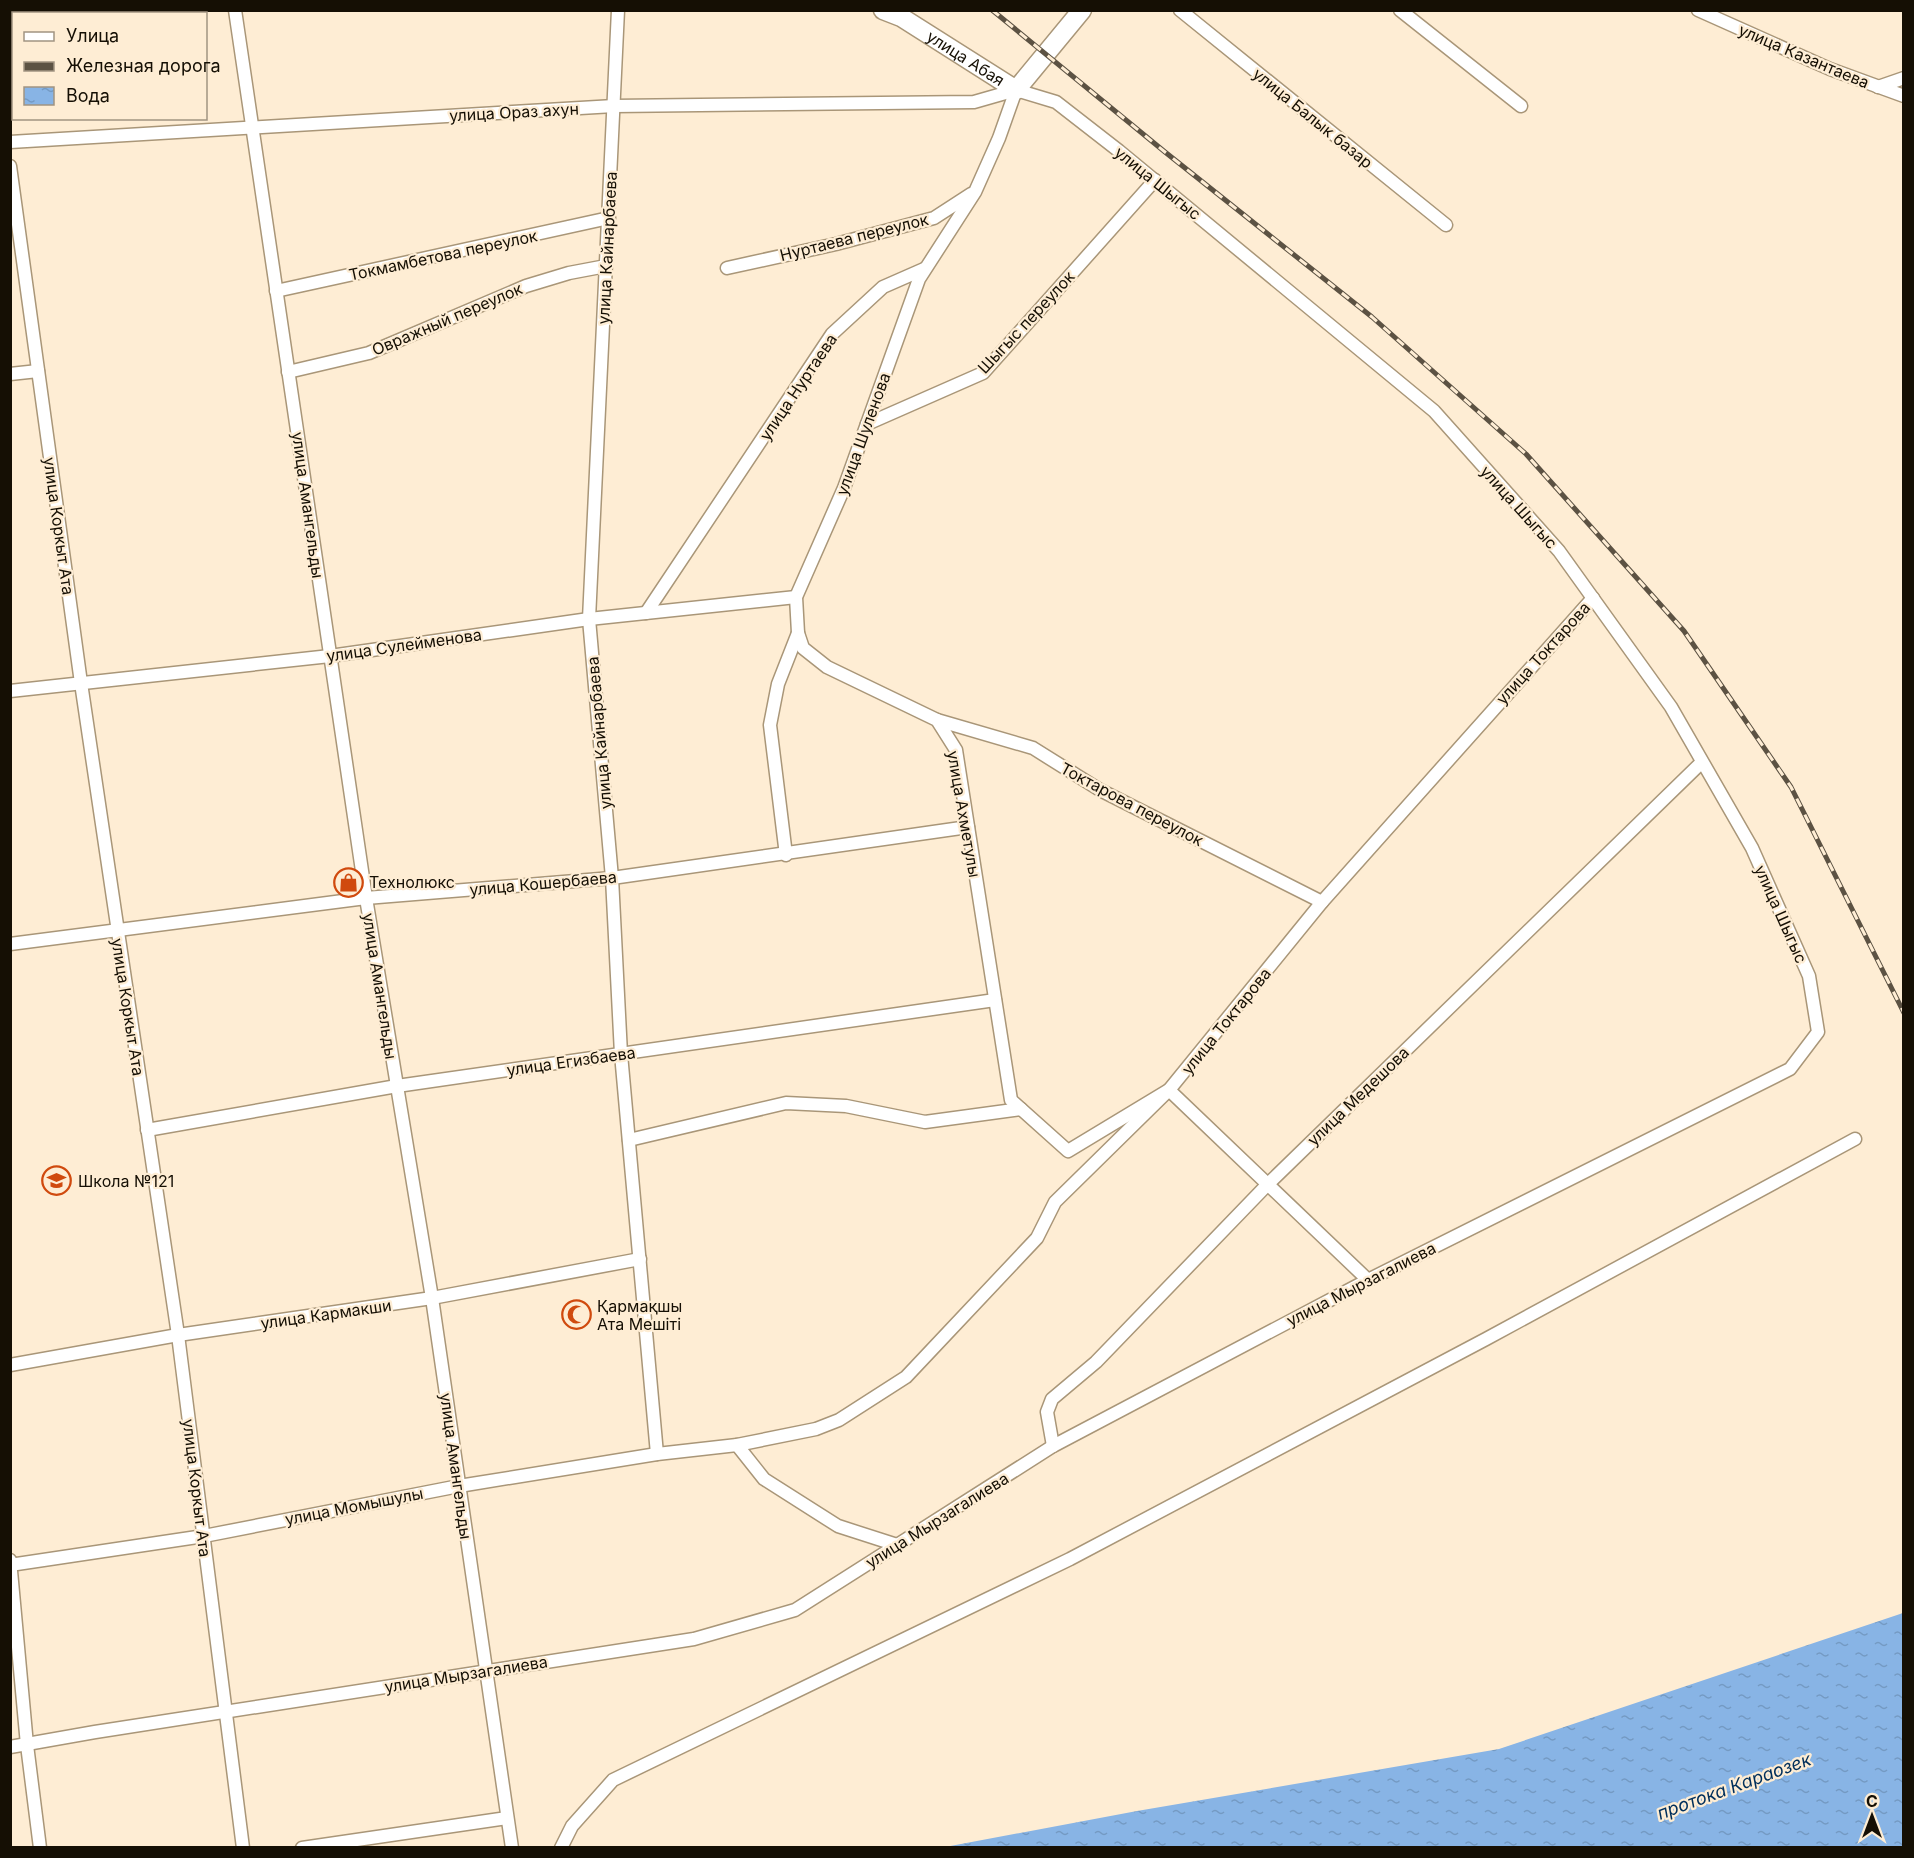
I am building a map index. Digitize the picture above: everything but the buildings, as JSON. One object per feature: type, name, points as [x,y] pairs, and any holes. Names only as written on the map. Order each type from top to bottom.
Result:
[{"type":"street","name":"улица Амангельды","points":[[235,10],[366,898],[432,1298],[512,1848]]},
{"type":"street","name":"улица Кайнарбаева","points":[[618,10],[589,619],[612,878],[621,1054],[657,1454]]},
{"type":"street","name":"улица Абая","points":[[883,10],[901,17],[1016,90]]},
{"type":"street","points":[[1059,38],[1073,10]]},
{"type":"street","points":[[926,269],[975,192],[999,138],[1016,90],[1082,10]]},
{"type":"street","name":"улица Балык базар","points":[[1180,10],[1446,225]]},
{"type":"street","points":[[1400,10],[1521,106]]},
{"type":"street","name":"улица Казантаева","points":[[1698,10],[1830,69],[1904,96]]},
{"type":"street","name":"улица Казантаева","points":[[1878,87],[1904,78]]},
{"type":"street","name":"улица Ораз ахун","points":[[10,142],[614,106],[974,102],[1016,90]]},
{"type":"street","name":"улица Шыгыс","points":[[1016,90],[1056,102],[1155,180],[1434,411],[1559,551],[1671,707],[1752,848],[1809,976],[1818,1032],[1790,1069]]},
{"type":"street","name":"улица Коркыт Ата","points":[[10,166],[81,683],[178,1335],[243,1848]]},
{"type":"street","name":"Шыгыс переулок","points":[[867,424],[983,373],[1155,180]]},
{"type":"street","name":"Нуртаева переулок","points":[[727,268],[836,244],[934,218],[975,192]]},
{"type":"street","name":"Токмамбетова переулок","points":[[276,291],[609,218]]},
{"type":"street","name":"Овражный переулок","points":[[288,372],[369,353],[526,286],[569,273],[606,266]]},
{"type":"street","name":"улица Шуленова","points":[[796,597],[844,488],[919,279],[926,269]]},
{"type":"street","name":"улица Нуртаева","points":[[646,613],[832,334],[883,287],[926,269]]},
{"type":"street","points":[[10,374],[38,371]]},
{"type":"street","points":[[796,597],[798,633],[803,648],[828,667],[937,720]]},
{"type":"street","name":"улица Сулейменова","points":[[10,691],[330,656],[589,619],[796,597]]},
{"type":"street","name":"улица Токтарова","points":[[839,1420],[906,1377],[1037,1238],[1055,1202],[1169,1090],[1322,902],[1593,598]]},
{"type":"street","points":[[786,855],[770,725],[778,684],[798,633]]},
{"type":"street","name":"Токтарова переулок","points":[[937,720],[1033,748],[1100,790],[1322,902]]},
{"type":"street","name":"улица Ахметулы","points":[[937,720],[956,750],[1011,1100],[1068,1151],[1169,1090]]},
{"type":"street","name":"улица Медешова","points":[[1053,1446],[1047,1412],[1052,1399],[1096,1362],[1268,1185],[1702,762]]},
{"type":"street","name":"улица Кошербаева","points":[[10,944],[366,898],[612,878],[786,855],[968,827]]},
{"type":"street","name":"улица Егизбаева","points":[[147,1130],[397,1086],[995,1000]]},
{"type":"street","name":"улица Мырзагалиева","points":[[10,1747],[485,1670],[694,1639],[795,1610],[1053,1446],[1368,1280],[1790,1069]]},
{"type":"street","points":[[1169,1090],[1368,1280]]},
{"type":"street","points":[[629,1140],[786,1103],[846,1106],[925,1122],[1021,1109]]},
{"type":"street","points":[[561,1848],[572,1826],[614,1780],[1070,1559],[1486,1339],[1855,1139]]},
{"type":"street","name":"улица Кармакши","points":[[10,1365],[178,1335],[432,1298],[640,1258]]},
{"type":"street","name":"улица Момышулы","points":[[11,1563],[204,1536],[459,1485],[657,1454],[737,1445],[816,1429],[839,1420]]},
{"type":"street","points":[[737,1445],[764,1479],[838,1526],[897,1545]]},
{"type":"street","points":[[11,1563],[27,1745],[40,1848]]},
{"type":"street","points":[[302,1848],[507,1818]]},
{"type":"water","name":"протока Караозек","points":[[1903,1613],[1904,1846],[1901,1847],[945,1847],[1137,1811],[1499,1749]]},
{"type":"railway","points":[[992,10],[1372,317],[1526,454],[1684,631],[1791,787],[1904,1013]]},
{"type":"place","name":"Технолюкс","points":[[348,882]]},
{"type":"place","name":"Школа №121","points":[[57,1181]]},
{"type":"place","name":"Қармақшы Ата Мешіті","points":[[576,1315]]}]
